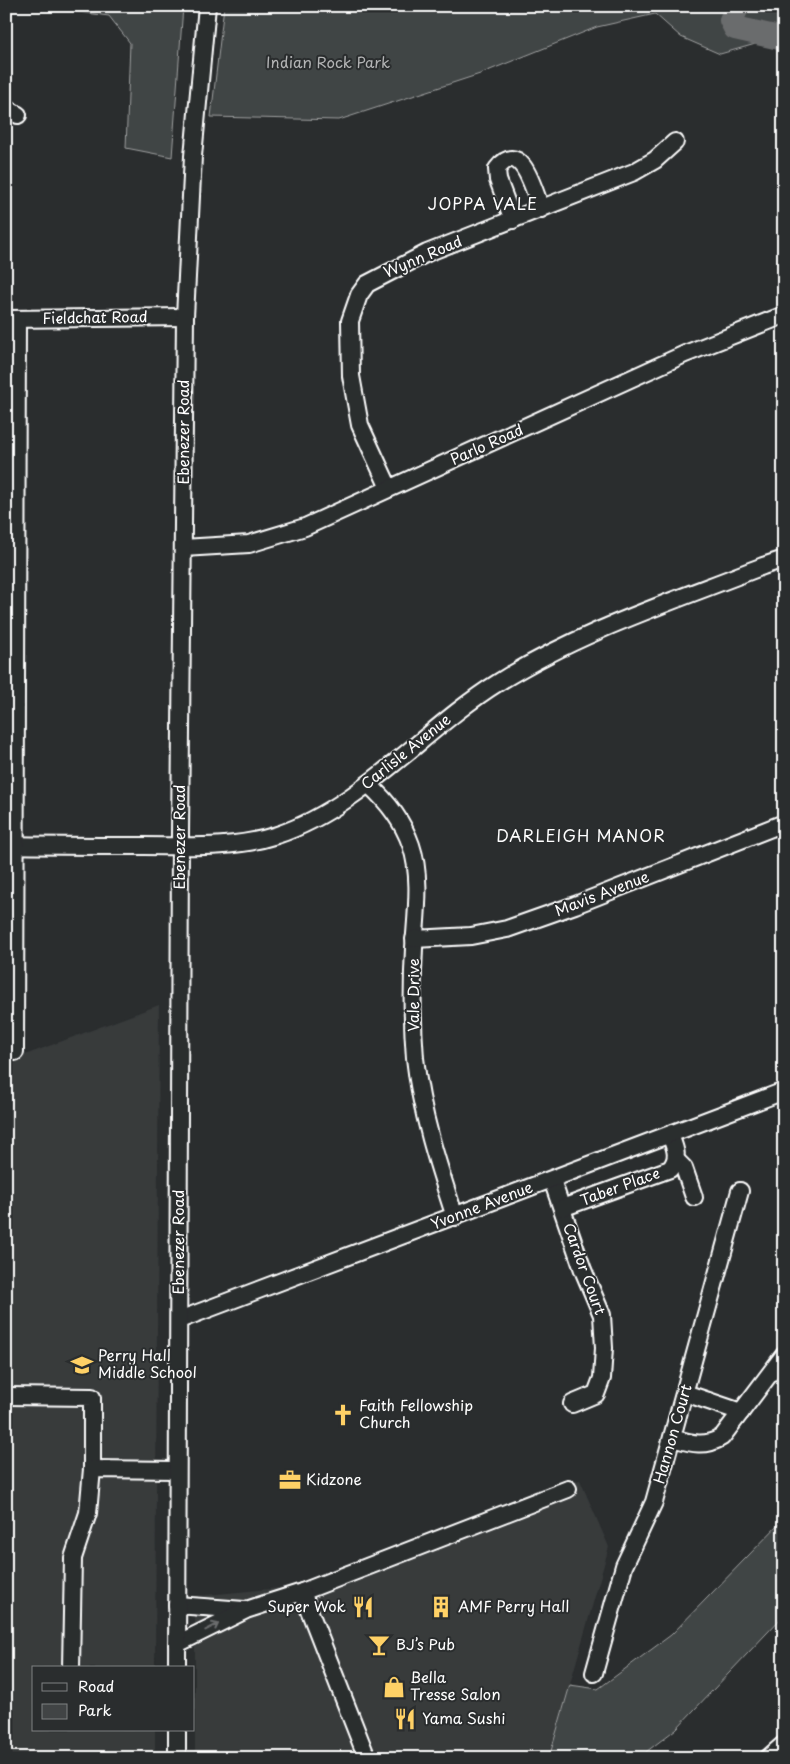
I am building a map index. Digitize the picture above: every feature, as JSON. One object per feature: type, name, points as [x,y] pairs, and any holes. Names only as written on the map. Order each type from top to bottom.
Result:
[{"type":"street","name":"Ebenezer Road","points":[[177,1666],[180,846],[185,317],[193,156],[207,6]]},
{"type":"street","name":"Wynn Road","points":[[389,488],[360,425],[351,376],[350,320],[359,295],[366,284],[397,266],[634,172],[656,160],[675,142]]},
{"type":"street","points":[[512,220],[498,180],[497,170],[504,160],[510,158],[518,160],[523,166],[541,208]]},
{"type":"street","name":"Parlo Road","points":[[184,548],[249,544],[280,536],[685,354],[784,315]]},
{"type":"street","name":"Fieldchat Road","points":[[12,319],[185,317]]},
{"type":"street","points":[[12,319],[11,991],[14,1052]]},
{"type":"street","name":"Carlisle Avenue","points":[[11,845],[223,845],[276,836],[320,817],[368,784],[448,717],[534,661],[572,642],[763,566],[784,560]]},
{"type":"street","name":"Vale Drive","points":[[368,784],[393,811],[411,845],[416,873],[414,1027],[420,1096],[433,1148],[455,1217]]},
{"type":"street","name":"Mavis Avenue","points":[[414,939],[470,936],[507,929],[575,905],[784,822]]},
{"type":"street","name":"Yvonne Avenue","points":[[179,1320],[784,1091]]},
{"type":"street","name":"Taber Place","points":[[562,1208],[670,1169],[677,1161],[677,1152],[670,1134]]},
{"type":"street","points":[[677,1161],[684,1168],[694,1197]]},
{"type":"street","name":"Cardor Court","points":[[552,1180],[583,1270],[602,1314],[604,1348],[602,1378],[596,1394],[572,1404]]},
{"type":"street","name":"Hannon Court","points":[[594,1673],[624,1566],[654,1502],[740,1191]]},
{"type":"street","points":[[672,1438],[699,1445],[715,1442],[722,1438],[784,1355]]},
{"type":"street","points":[[685,1393],[742,1412]]},
{"type":"street","points":[[6,1396],[92,1397],[92,1469],[88,1513],[72,1558],[72,1666]]},
{"type":"street","points":[[92,1469],[177,1470]]},
{"type":"street","points":[[177,1644],[246,1610],[302,1592],[568,1489]]},
{"type":"street","points":[[302,1592],[367,1758]]},
{"type":"street","points":[[177,1605],[246,1610]]},
{"type":"street","points":[[177,1732],[177,1758]]},
{"type":"street","points":[[768,1758],[784,1744]]},
{"type":"shaded area","name":"Perry Hall Middle School","points":[[159,1005],[155,1666],[32,1666],[32,1732],[155,1732],[155,1758],[6,1758],[6,1062]]},
{"type":"shaded area","points":[[580,1480],[609,1547],[549,1758],[195,1758],[195,1596],[290,1587]]},
{"type":"green space","points":[[32,6],[183,6],[172,157],[126,148],[130,43],[109,16]]},
{"type":"green space","name":"Indian Rock Park","points":[[224,6],[784,6],[784,36],[720,54],[681,37],[655,14],[597,27],[480,74],[339,120],[211,117]]},
{"type":"green space","points":[[784,1519],[784,1615],[676,1729],[646,1752],[644,1758],[549,1758],[570,1685],[598,1689],[671,1635]]},
{"type":"waterway","points":[[738,6],[731,20],[735,28],[784,39]]},
{"type":"place","name":"Perry Hall Middle School","points":[[82,1365]]},
{"type":"place","name":"Faith Fellowship Church","points":[[343,1415]]},
{"type":"place","name":"Kidzone","points":[[290,1480]]},
{"type":"place","name":"Super Wok","points":[[363,1607]]},
{"type":"place","name":"AMF Perry Hall","points":[[441,1607]]},
{"type":"place","name":"BJ’s Pub","points":[[379,1645]]},
{"type":"place","name":"Bella Tresse Salon","points":[[394,1687]]},
{"type":"place","name":"Yama Sushi","points":[[405,1719]]},
{"type":"district","name":"JOPPA VALE","points":[[483,204]]},
{"type":"district","name":"DARLEIGH MANOR","points":[[581,836]]}]
